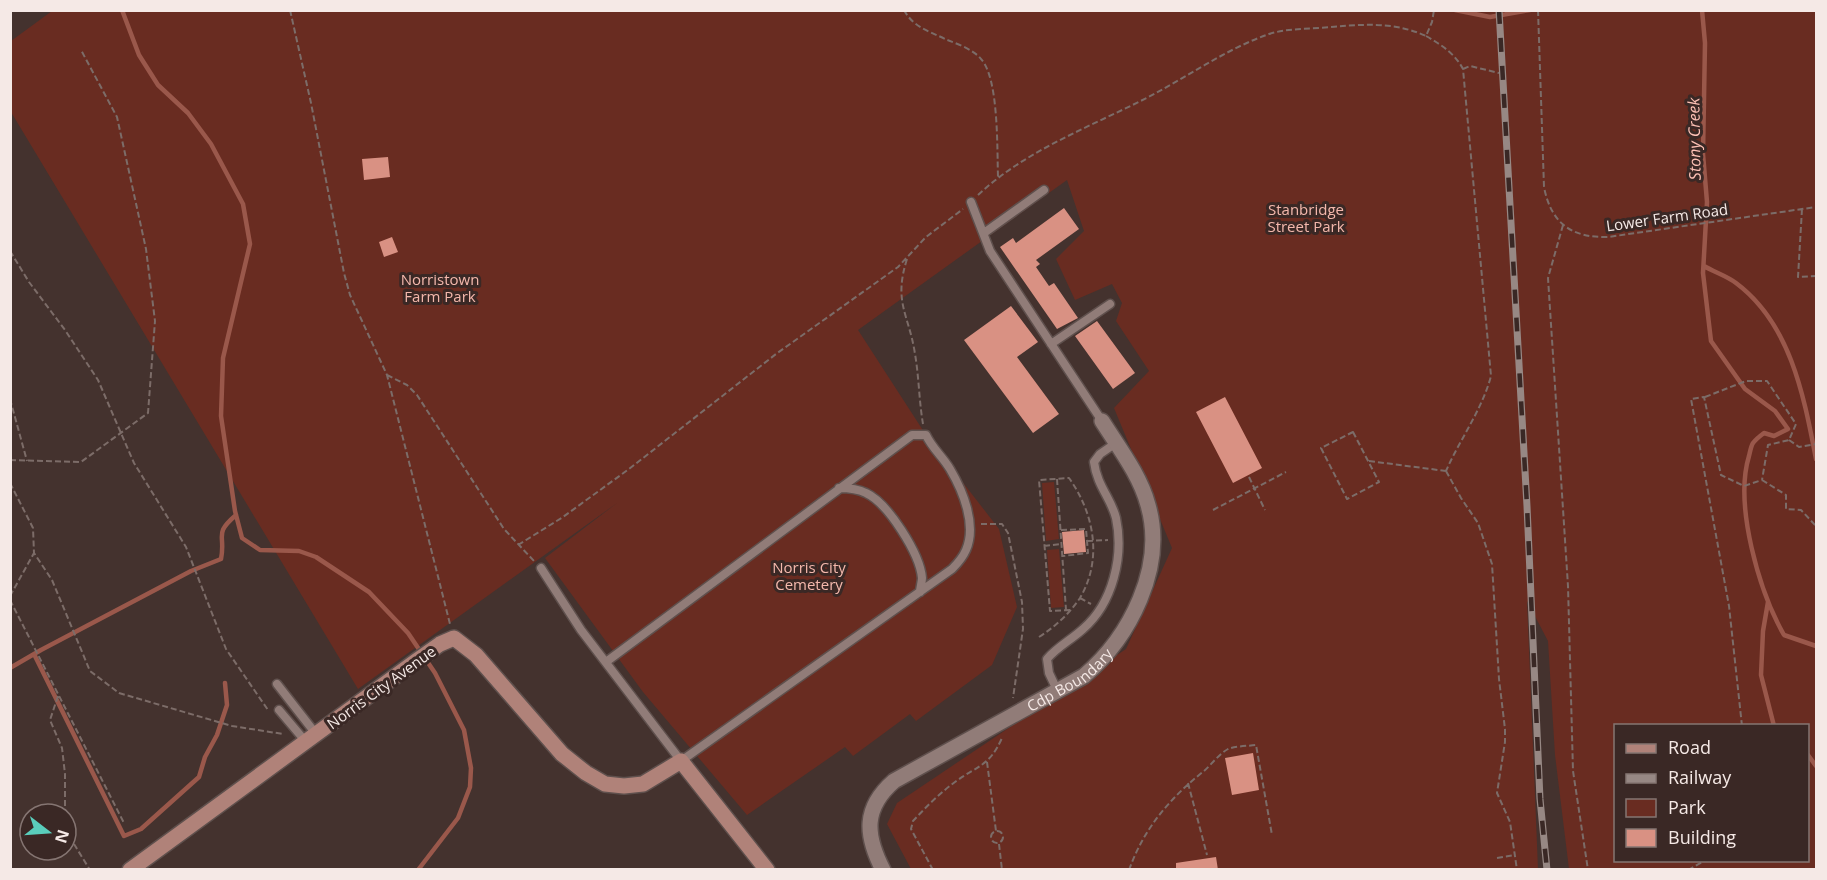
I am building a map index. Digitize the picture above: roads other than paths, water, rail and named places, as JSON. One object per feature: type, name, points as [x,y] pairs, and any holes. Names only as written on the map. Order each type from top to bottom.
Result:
[{"type":"street","name":"Cdp Boundary","points":[[883,870],[869,834],[872,811],[884,790],[894,782],[1084,676],[1108,652],[1131,620],[1147,583],[1152,545],[1149,507],[1138,479],[1102,421]]},
{"type":"street","name":"Norris City Avenue","points":[[130,870],[416,661],[447,641],[477,655],[562,754],[586,773],[605,784],[624,786],[643,784],[681,761]]},
{"type":"street","points":[[681,761],[767,870]]},
{"type":"lane","points":[[984,233],[1044,190]]},
{"type":"lane","points":[[971,202],[990,251],[1102,421]]},
{"type":"lane","points":[[1051,344],[1110,304]]},
{"type":"lane","points":[[541,568],[581,630],[681,761],[958,563],[967,549],[969,524],[960,491],[950,468],[926,435],[912,435],[906,438],[606,662]]},
{"type":"lane","points":[[1058,692],[1049,673],[1047,659],[1055,650],[1084,629],[1104,603],[1115,574],[1118,540],[1115,516],[1096,476],[1094,462],[1100,454],[1116,443]]},
{"type":"lane","points":[[839,488],[866,493],[887,509],[909,543],[922,577],[920,592]]},
{"type":"lane","points":[[277,684],[311,738]]},
{"type":"lane","points":[[275,713],[311,738]]},
{"type":"waterway","points":[[122,10],[139,55],[158,85],[188,113],[211,144],[243,204],[250,244],[223,358],[221,416],[235,511],[242,538],[260,550],[299,551],[316,557],[369,592],[408,633],[435,673],[464,730],[471,768],[470,787],[458,818],[418,870]]},
{"type":"waterway","points":[[1455,10],[1490,17],[1530,10]]},
{"type":"waterway","name":"Stony Creek","points":[[1702,10],[1705,43],[1703,154],[1707,202],[1703,273],[1711,341],[1745,389],[1775,411],[1788,429],[1774,436],[1764,433],[1752,444],[1745,476],[1747,523],[1758,572],[1784,635],[1816,646]]},
{"type":"waterway","name":"Stony Creek","points":[[1704,266],[1736,283],[1755,300],[1770,319],[1782,340],[1800,387],[1816,459]]},
{"type":"waterway","points":[[10,668],[191,571],[221,559],[222,531],[236,515]]},
{"type":"waterway","name":"Stony Creek","points":[[1768,602],[1763,631],[1761,675],[1773,724]]},
{"type":"waterway","points":[[34,654],[124,836],[141,829],[199,777],[227,705],[225,683]]},
{"type":"waterway","name":"Stony Creek","points":[[1809,756],[1816,766]]},
{"type":"railway","points":[[1499,10],[1527,506],[1540,799],[1547,870]]},
{"type":"park label","name":"Stanbridge Street Park","points":[[1306,218]]},
{"type":"park label","name":"Norristown Farm Park","points":[[440,288]]},
{"type":"park label","name":"Norris City Cemetery","points":[[809,576]]}]
